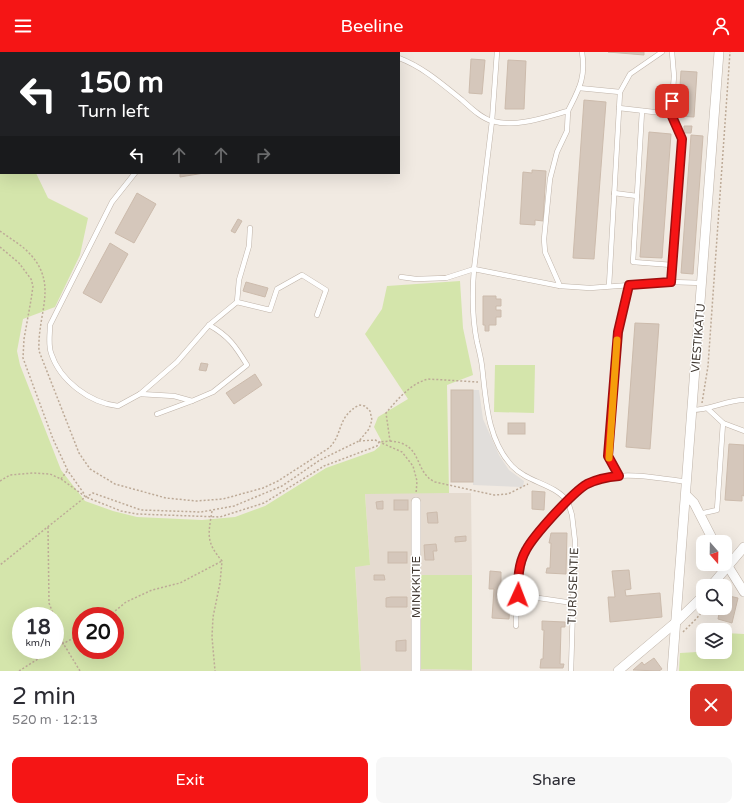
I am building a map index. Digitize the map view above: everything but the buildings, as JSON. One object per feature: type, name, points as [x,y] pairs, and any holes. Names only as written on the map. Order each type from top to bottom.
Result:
[{"type":"street","name":"VIESTIKATU","points":[[672,671],[688,482],[697,410],[703,283],[719,52]]},
{"type":"street","points":[[687,496],[694,503],[710,535]]},
{"type":"street","name":"MINKKITIE","points":[[416,502],[416,671]]},
{"type":"street","points":[[732,558],[744,547]]},
{"type":"street","points":[[730,571],[744,592]]},
{"type":"street","points":[[618,671],[675,624],[696,603]]},
{"type":"lane","points":[[497,52],[492,121],[474,269],[473,311],[489,421],[502,451],[512,466],[532,480],[559,492],[568,502]]},
{"type":"lane","points":[[560,286],[545,252],[544,239],[550,179],[557,152],[566,131],[568,111],[579,88],[585,68],[582,52]]},
{"type":"lane","points":[[609,286],[620,92],[630,74],[662,52]]},
{"type":"lane","points":[[671,282],[682,139],[671,114],[674,76],[672,52]]},
{"type":"lane","points":[[400,58],[414,64],[477,112],[492,121],[528,122],[568,111]]},
{"type":"lane","points":[[579,88],[620,92]]},
{"type":"lane","points":[[619,108],[671,114]]},
{"type":"lane","points":[[642,110],[632,262],[672,265]]},
{"type":"lane","points":[[134,174],[112,202],[50,325],[49,341],[51,354],[64,374],[88,396],[102,402],[118,406],[140,394],[177,362],[210,325],[237,302],[239,280],[249,246],[250,228]]},
{"type":"lane","points":[[614,193],[637,196]]},
{"type":"lane","points":[[401,277],[416,279],[446,278],[474,269],[560,286],[593,288],[671,282],[703,283]]},
{"type":"lane","points":[[237,302],[270,310],[277,289],[302,276],[326,290],[317,315]]},
{"type":"lane","points":[[619,476],[608,456],[618,332],[629,285]]},
{"type":"lane","points":[[157,414],[213,392],[247,365],[234,343],[210,325]]},
{"type":"lane","points":[[140,394],[174,396],[192,401]]},
{"type":"lane","points":[[697,410],[708,409],[733,400],[744,400]]},
{"type":"lane","points":[[708,409],[723,423],[744,431]]},
{"type":"lane","points":[[699,514],[717,510],[723,423]]},
{"type":"lane","points":[[516,626],[519,571],[526,550],[541,528],[587,484],[599,479],[619,476],[688,482]]},
{"type":"lane","name":"TURUSENTIE","points":[[568,502],[575,531],[571,671]]},
{"type":"lane","points":[[518,595],[573,603]]},
{"type":"path","points":[[697,410],[708,366],[730,52]]},
{"type":"path","points":[[0,231],[24,249],[41,269],[46,282],[38,335],[39,351],[78,453],[90,469],[115,484],[166,498],[196,501],[223,499],[263,488],[329,448],[335,442],[344,418],[349,411],[359,405],[365,406],[370,410],[372,420],[369,429],[359,441]]},
{"type":"path","points":[[0,247],[19,263],[31,279],[31,300],[24,339],[23,358],[53,439],[68,471],[86,497]]},
{"type":"path","points":[[390,441],[386,413],[412,386],[428,379],[483,382]]},
{"type":"path","points":[[0,565],[93,492],[141,510],[212,511],[234,506],[282,486],[320,460],[359,441],[375,440],[402,452],[413,466],[417,481],[416,502]]},
{"type":"path","points":[[0,481],[10,475],[22,473],[50,474],[61,479],[86,497],[112,509],[137,514],[211,518],[232,514],[264,503],[324,466],[377,446],[379,442],[390,441],[401,442],[412,449],[427,478],[435,482],[484,494],[501,496],[518,490],[532,480]]},
{"type":"path","points":[[61,479],[68,471]]},
{"type":"path","points":[[212,511],[208,535],[212,549],[222,560],[220,584],[213,617],[212,636],[215,671]]},
{"type":"path","points":[[48,526],[49,603],[51,607]]},
{"type":"path","points":[[120,607],[126,602],[152,590],[180,583],[222,560]]},
{"type":"path","points":[[674,640],[700,615]]},
{"type":"path","points":[[64,645],[80,671]]},
{"type":"path","points":[[19,671],[38,659]]},
{"type":"shaded area","points":[[473,390],[479,390],[483,419],[499,455],[509,470],[524,481],[523,487],[473,485]]},
{"type":"shaded area","points":[[365,493],[471,493],[472,575],[420,575],[419,669],[472,671],[361,671],[355,566],[370,565]]},
{"type":"green space","points":[[0,174],[36,174],[48,198],[88,218],[80,255],[55,307],[23,319],[17,351],[20,365],[61,470],[85,501],[113,511],[137,517],[202,520],[235,517],[265,506],[326,468],[374,451],[380,446],[381,440],[374,427],[378,417],[408,399],[365,334],[382,309],[387,286],[460,281],[463,328],[473,375],[447,385],[449,493],[365,494],[370,565],[355,567],[361,671],[0,671]]},
{"type":"green space","points":[[495,365],[535,365],[534,413],[494,412]]},
{"type":"green space","points":[[420,575],[472,575],[472,670],[419,669]]},
{"type":"green space","points":[[732,633],[744,634],[744,671],[679,671],[680,653],[696,652],[696,659],[732,659]]},
{"type":"slow traffic","points":[[609,458],[617,340]]},
{"type":"route","points":[[518,595],[519,571],[526,550],[541,528],[568,502],[576,492],[587,484],[599,479],[619,476],[608,456],[618,332],[629,285],[671,282],[682,139],[671,114],[672,101]]}]
